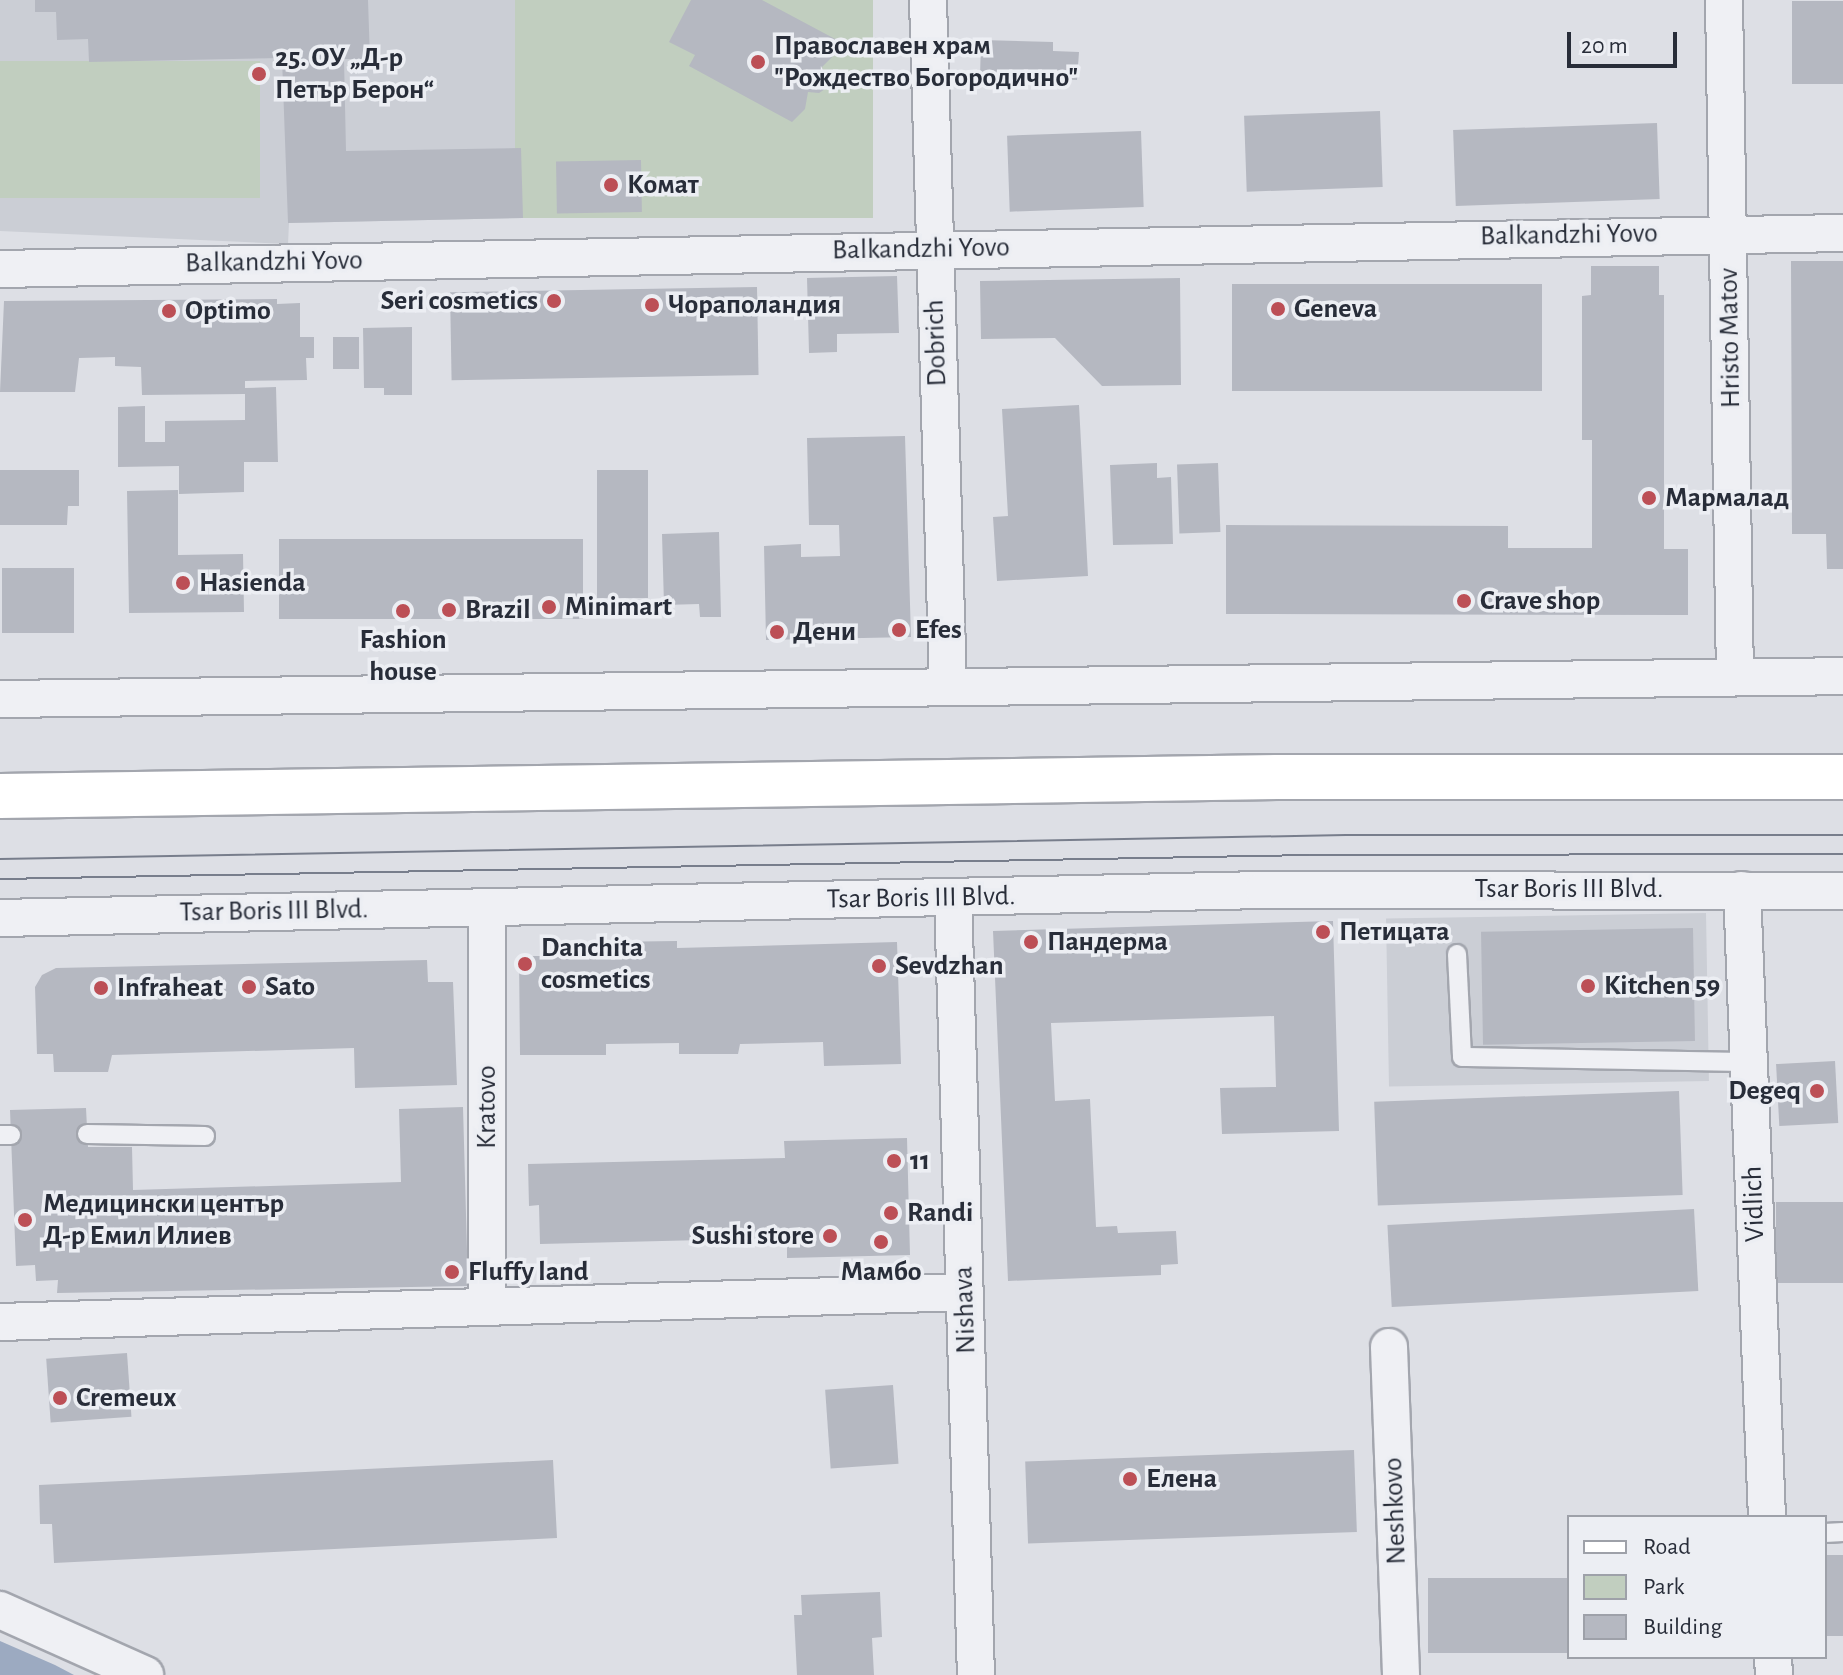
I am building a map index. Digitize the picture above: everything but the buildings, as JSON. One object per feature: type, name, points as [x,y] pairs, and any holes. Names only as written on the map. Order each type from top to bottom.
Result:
[{"type":"main road","points":[[0,796],[1277,777],[1843,777]]},
{"type":"street","name":"Dobrich","points":[[928,0],[948,686]]},
{"type":"street","name":"Hristo Matov","points":[[1724,0],[1735,676]]},
{"type":"street","name":"Balkandzhi Yovo","points":[[0,269],[1728,231],[1843,233]]},
{"type":"street","points":[[0,699],[1843,676]]},
{"type":"street","name":"Tsar Boris III Blvd.","points":[[0,918],[1365,889],[1843,891]]},
{"type":"street","name":"Vidlich","points":[[1742,890],[1767,1515]]},
{"type":"street","name":"Nishava","points":[[953,897],[976,1675]]},
{"type":"street","name":"Kratovo","points":[[487,907],[487,1307]]},
{"type":"street","points":[[0,1322],[964,1292]]},
{"type":"street","name":"Neshkovo","points":[[1389,1347],[1401,1675]]},
{"type":"street","points":[[0,1610],[145,1675]]},
{"type":"lane","points":[[1457,954],[1462,1057],[1748,1062]]},
{"type":"lane","points":[[87,1134],[205,1136]]},
{"type":"shaded area","name":"25. ОУ „Д-р Петър Берон“","points":[[0,0],[515,0],[523,218],[289,223],[288,244],[0,231]]},
{"type":"shaded area","points":[[1706,913],[1709,1081],[1389,1087],[1386,919]]},
{"type":"green space","points":[[515,0],[873,0],[873,218],[515,218]]},
{"type":"green space","points":[[0,61],[260,61],[260,198],[0,198]]},
{"type":"water","points":[[0,1641],[55,1665],[74,1675],[0,1675]]},
{"type":"tram line","points":[[0,859],[1346,835],[1843,835]]},
{"type":"tram line","points":[[0,879],[1310,855],[1843,854]]},
{"type":"place","name":"Православен храм \"Рождество Богородично\"","points":[[758,62]]},
{"type":"place","name":"25. ОУ „Д-р Петър Берон“","points":[[259,74]]},
{"type":"place","name":"Комат","points":[[611,185]]},
{"type":"place","name":"Seri cosmetics","points":[[554,301]]},
{"type":"place","name":"Чораполандия","points":[[652,305]]},
{"type":"place","name":"Geneva","points":[[1278,309]]},
{"type":"place","name":"Optimo","points":[[169,311]]},
{"type":"place","name":"Мармалад","points":[[1649,498]]},
{"type":"place","name":"Hasienda","points":[[183,583]]},
{"type":"place","name":"Crave shop","points":[[1464,601]]},
{"type":"place","name":"Minimart","points":[[549,607]]},
{"type":"place","name":"Brazil","points":[[449,610]]},
{"type":"place","name":"Fashion house","points":[[403,611]]},
{"type":"place","name":"Efes","points":[[899,630]]},
{"type":"place","name":"Дени","points":[[777,632]]},
{"type":"place","name":"Петицата","points":[[1323,932]]},
{"type":"place","name":"Пандерма","points":[[1031,942]]},
{"type":"place","name":"Danchita cosmetics","points":[[525,964]]},
{"type":"place","name":"Sevdzhan","points":[[879,966]]},
{"type":"place","name":"Kitchen 59","points":[[1588,986]]},
{"type":"place","name":"Sato","points":[[249,987]]},
{"type":"place","name":"Infraheat","points":[[101,988]]},
{"type":"place","name":"Degeq","points":[[1817,1091]]},
{"type":"place","name":"11","points":[[894,1161]]},
{"type":"place","name":"Randi","points":[[891,1213]]},
{"type":"place","name":"Медицински център Д-р Емил Илиев","points":[[25,1220]]},
{"type":"place","name":"Sushi store","points":[[830,1236]]},
{"type":"place","name":"Мамбо","points":[[881,1242]]},
{"type":"place","name":"Fluffy land","points":[[452,1272]]},
{"type":"place","name":"Cremeux","points":[[60,1398]]},
{"type":"place","name":"Елена","points":[[1130,1479]]}]
